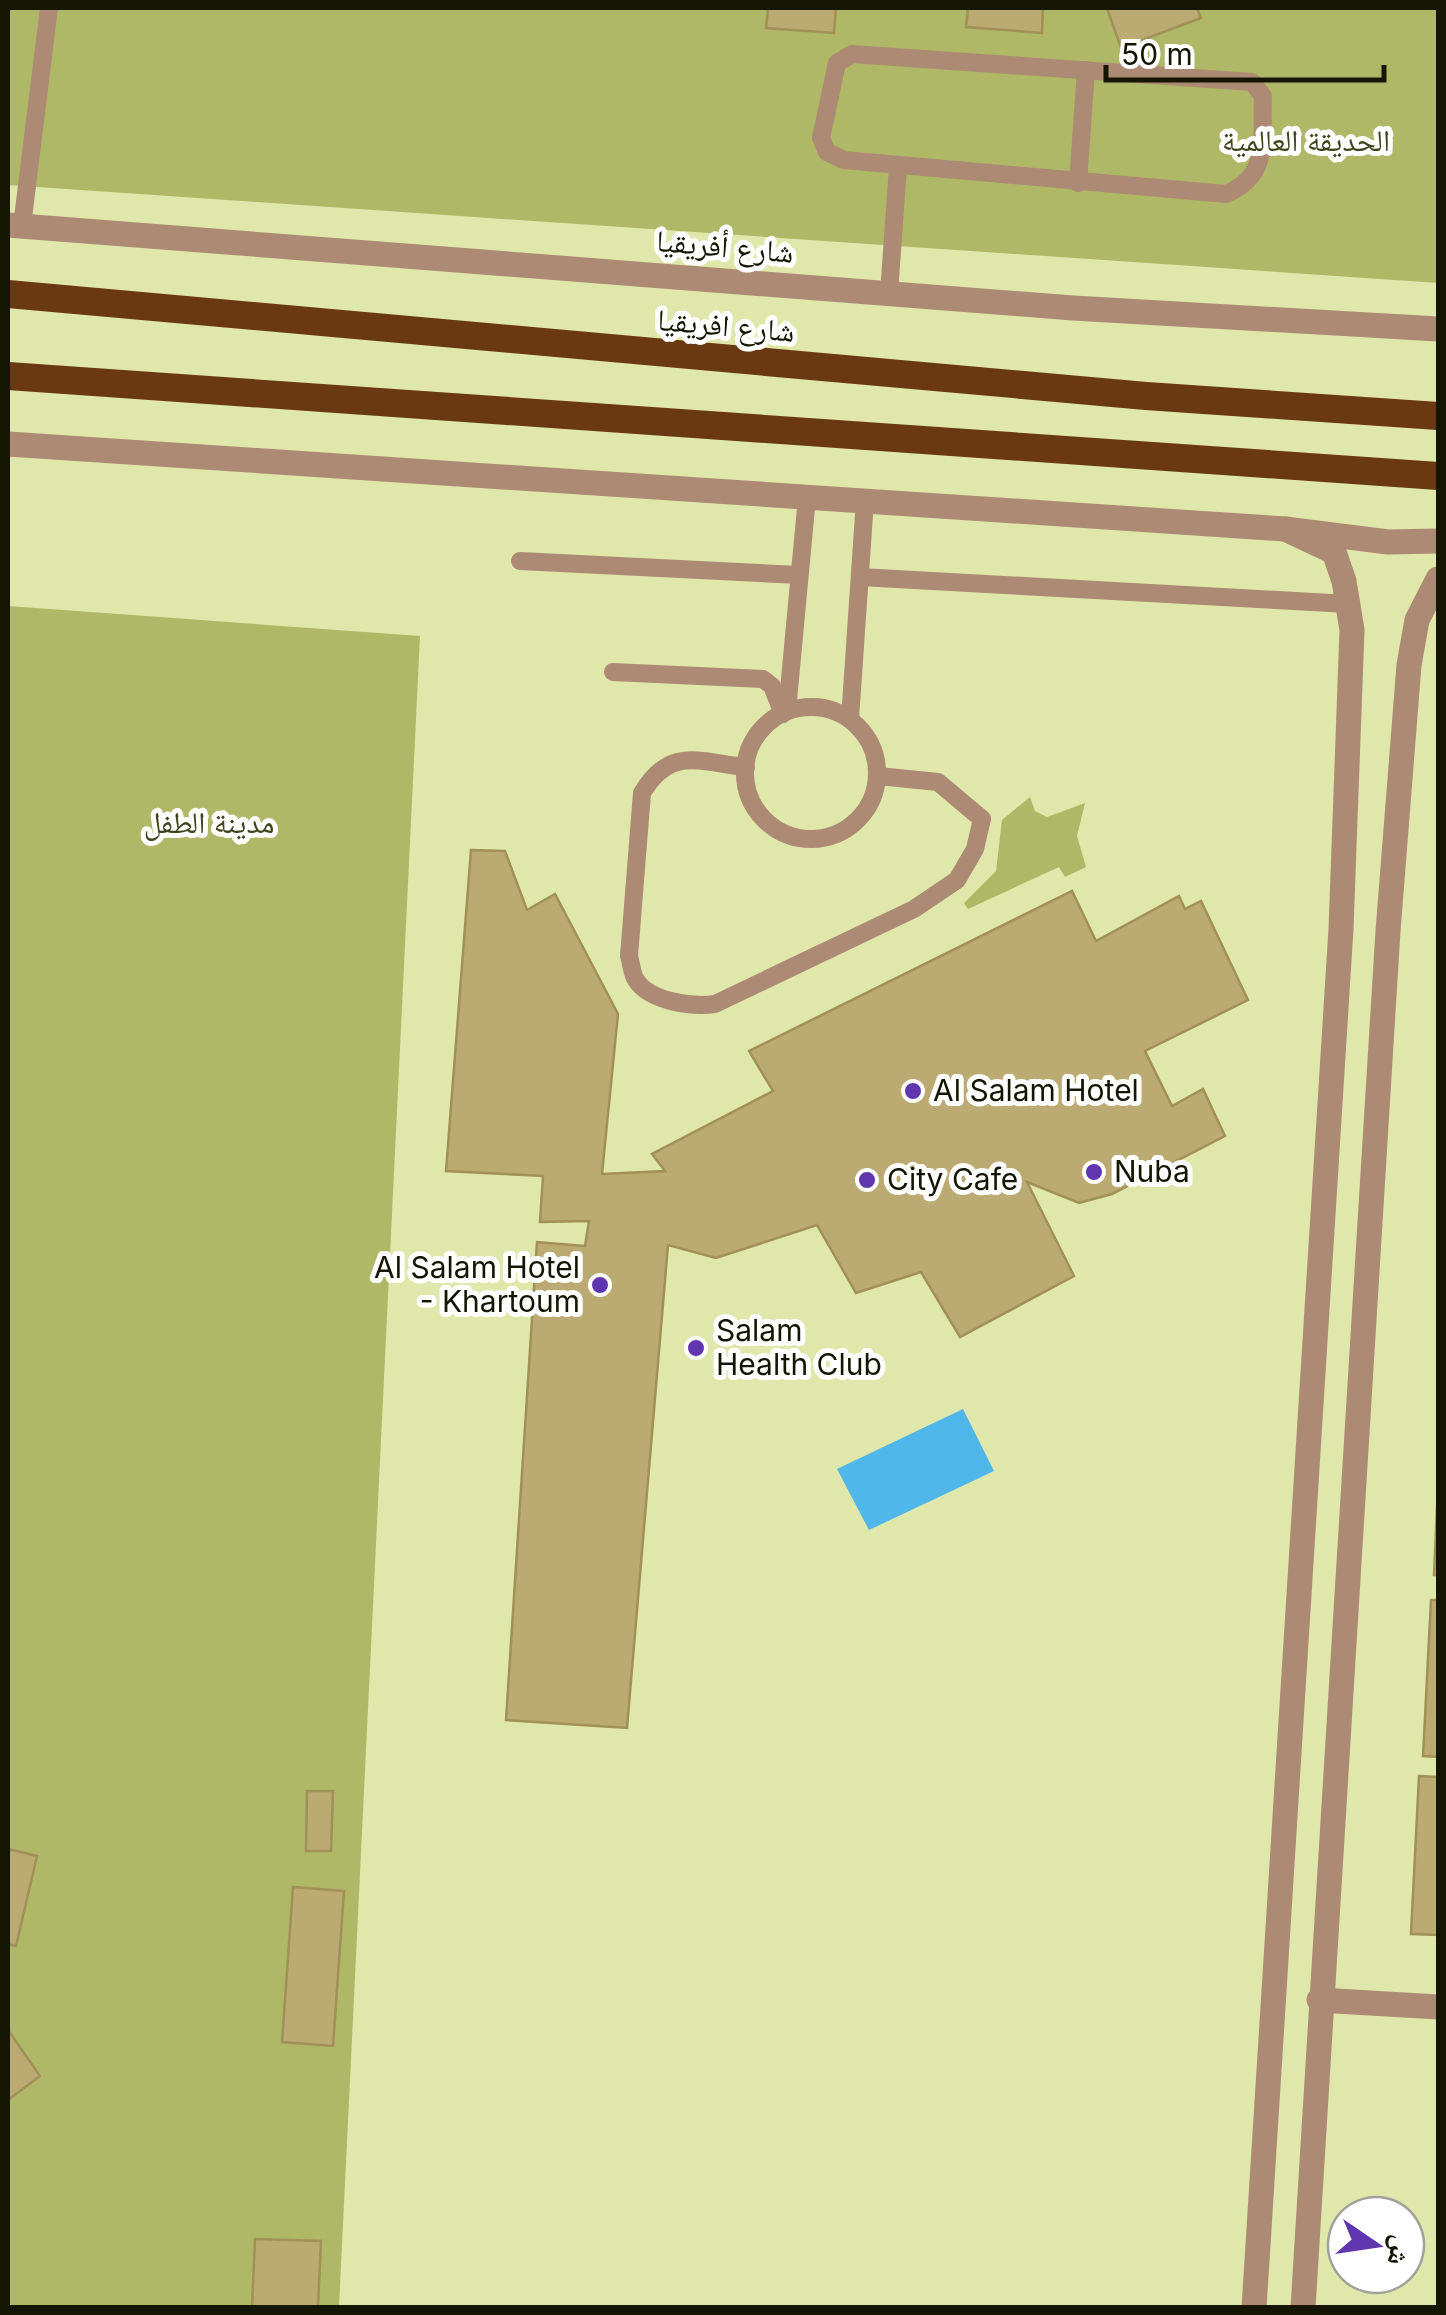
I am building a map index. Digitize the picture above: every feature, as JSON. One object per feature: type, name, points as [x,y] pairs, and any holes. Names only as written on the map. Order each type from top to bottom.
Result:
[{"type":"highway","name":"شارع افريقيا","points":[[8,294],[1126,394],[1438,416]]},
{"type":"highway","points":[[8,376],[1438,476]]},
{"type":"street","name":"شارع أفريقيا","points":[[14,226],[889,293],[1438,329]]},
{"type":"street","points":[[8,444],[865,500],[1285,530],[1388,542],[1438,541]]},
{"type":"street","points":[[1254,2308],[1342,929],[1349,604],[1334,552],[1285,530]]},
{"type":"street","points":[[1304,2308],[1388,931],[1409,665],[1417,620],[1438,579]]},
{"type":"street","points":[[1320,2000],[1438,2007]]},
{"type":"lane","points":[[14,226],[49,8]]},
{"type":"lane","points":[[845,57],[1086,70],[1257,84],[1263,96],[1259,168],[1248,185],[1226,194],[844,160],[827,152],[821,138],[837,63],[845,57]]},
{"type":"lane","points":[[1078,183],[1086,70]]},
{"type":"lane","points":[[889,293],[898,167]]},
{"type":"lane","points":[[785,712],[807,497]]},
{"type":"lane","points":[[850,718],[865,500]]},
{"type":"lane","points":[[520,562],[800,575]]},
{"type":"lane","points":[[860,577],[1349,604]]},
{"type":"lane","points":[[613,672],[763,679],[772,686],[785,712]]},
{"type":"lane","points":[[808,706],[850,718],[876,754],[878,776],[873,798],[854,824],[825,839],[803,840],[764,821],[751,803],[746,767],[754,739],[785,712],[808,706]]},
{"type":"lane","points":[[746,767],[676,760],[654,774],[642,793],[629,956],[636,981],[656,995],[698,1006],[716,1004],[914,909],[957,880],[975,849],[982,819],[938,782],[878,776]]},
{"type":"green space","name":"الحديقة العالمية","points":[[8,8],[1438,8],[1438,283],[8,185]]},
{"type":"green space","name":"مدينة الطفل","points":[[8,606],[420,636],[339,2307],[8,2307]]},
{"type":"green space","points":[[1030,797],[1035,811],[1047,817],[1085,803],[1077,836],[1086,867],[1065,877],[1059,867],[968,909],[964,903],[996,871],[1002,820]]},
{"type":"water","points":[[963,1409],[994,1471],[869,1530],[837,1469]]},
{"type":"building","points":[[768,8],[836,8],[834,33],[766,28]]},
{"type":"building","points":[[968,8],[1043,8],[1042,33],[966,27]]},
{"type":"building","points":[[1107,8],[1197,8],[1201,18],[1121,48]]},
{"type":"building","name":"Al Salam Hotel - Khartoum","points":[[471,850],[505,851],[527,910],[555,894],[618,1014],[602,1174],[665,1171],[652,1154],[773,1091],[749,1051],[1072,891],[1096,941],[1179,896],[1185,909],[1201,901],[1248,1000],[1145,1051],[1172,1106],[1203,1089],[1225,1136],[1112,1194],[1079,1203],[1027,1182],[1074,1276],[960,1337],[921,1272],[856,1293],[817,1225],[716,1258],[668,1245],[627,1728],[506,1720],[537,1242],[585,1246],[589,1221],[540,1222],[543,1176],[446,1171]]},
{"type":"building","points":[[1438,1485],[1438,1575],[1434,1575]]},
{"type":"building","points":[[1431,1600],[1438,1600],[1438,1757],[1423,1756]]},
{"type":"building","points":[[1419,1776],[1438,1777],[1438,1935],[1411,1934]]},
{"type":"building","points":[[307,1791],[333,1791],[331,1851],[306,1851]]},
{"type":"building","points":[[8,1849],[37,1856],[16,1946],[8,1944]]},
{"type":"building","points":[[293,1887],[344,1891],[333,2046],[282,2042]]},
{"type":"building","points":[[8,2030],[40,2076],[8,2100]]},
{"type":"building","points":[[255,2239],[321,2241],[318,2308],[252,2308]]},
{"type":"place","name":"Al Salam Hotel","points":[[913,1091]]},
{"type":"place","name":"Nuba","points":[[1094,1172]]},
{"type":"place","name":"City Cafe","points":[[867,1180]]},
{"type":"place","name":"Al Salam Hotel - Khartoum","points":[[600,1285]]},
{"type":"place","name":"Salam Health Club","points":[[696,1348]]}]
